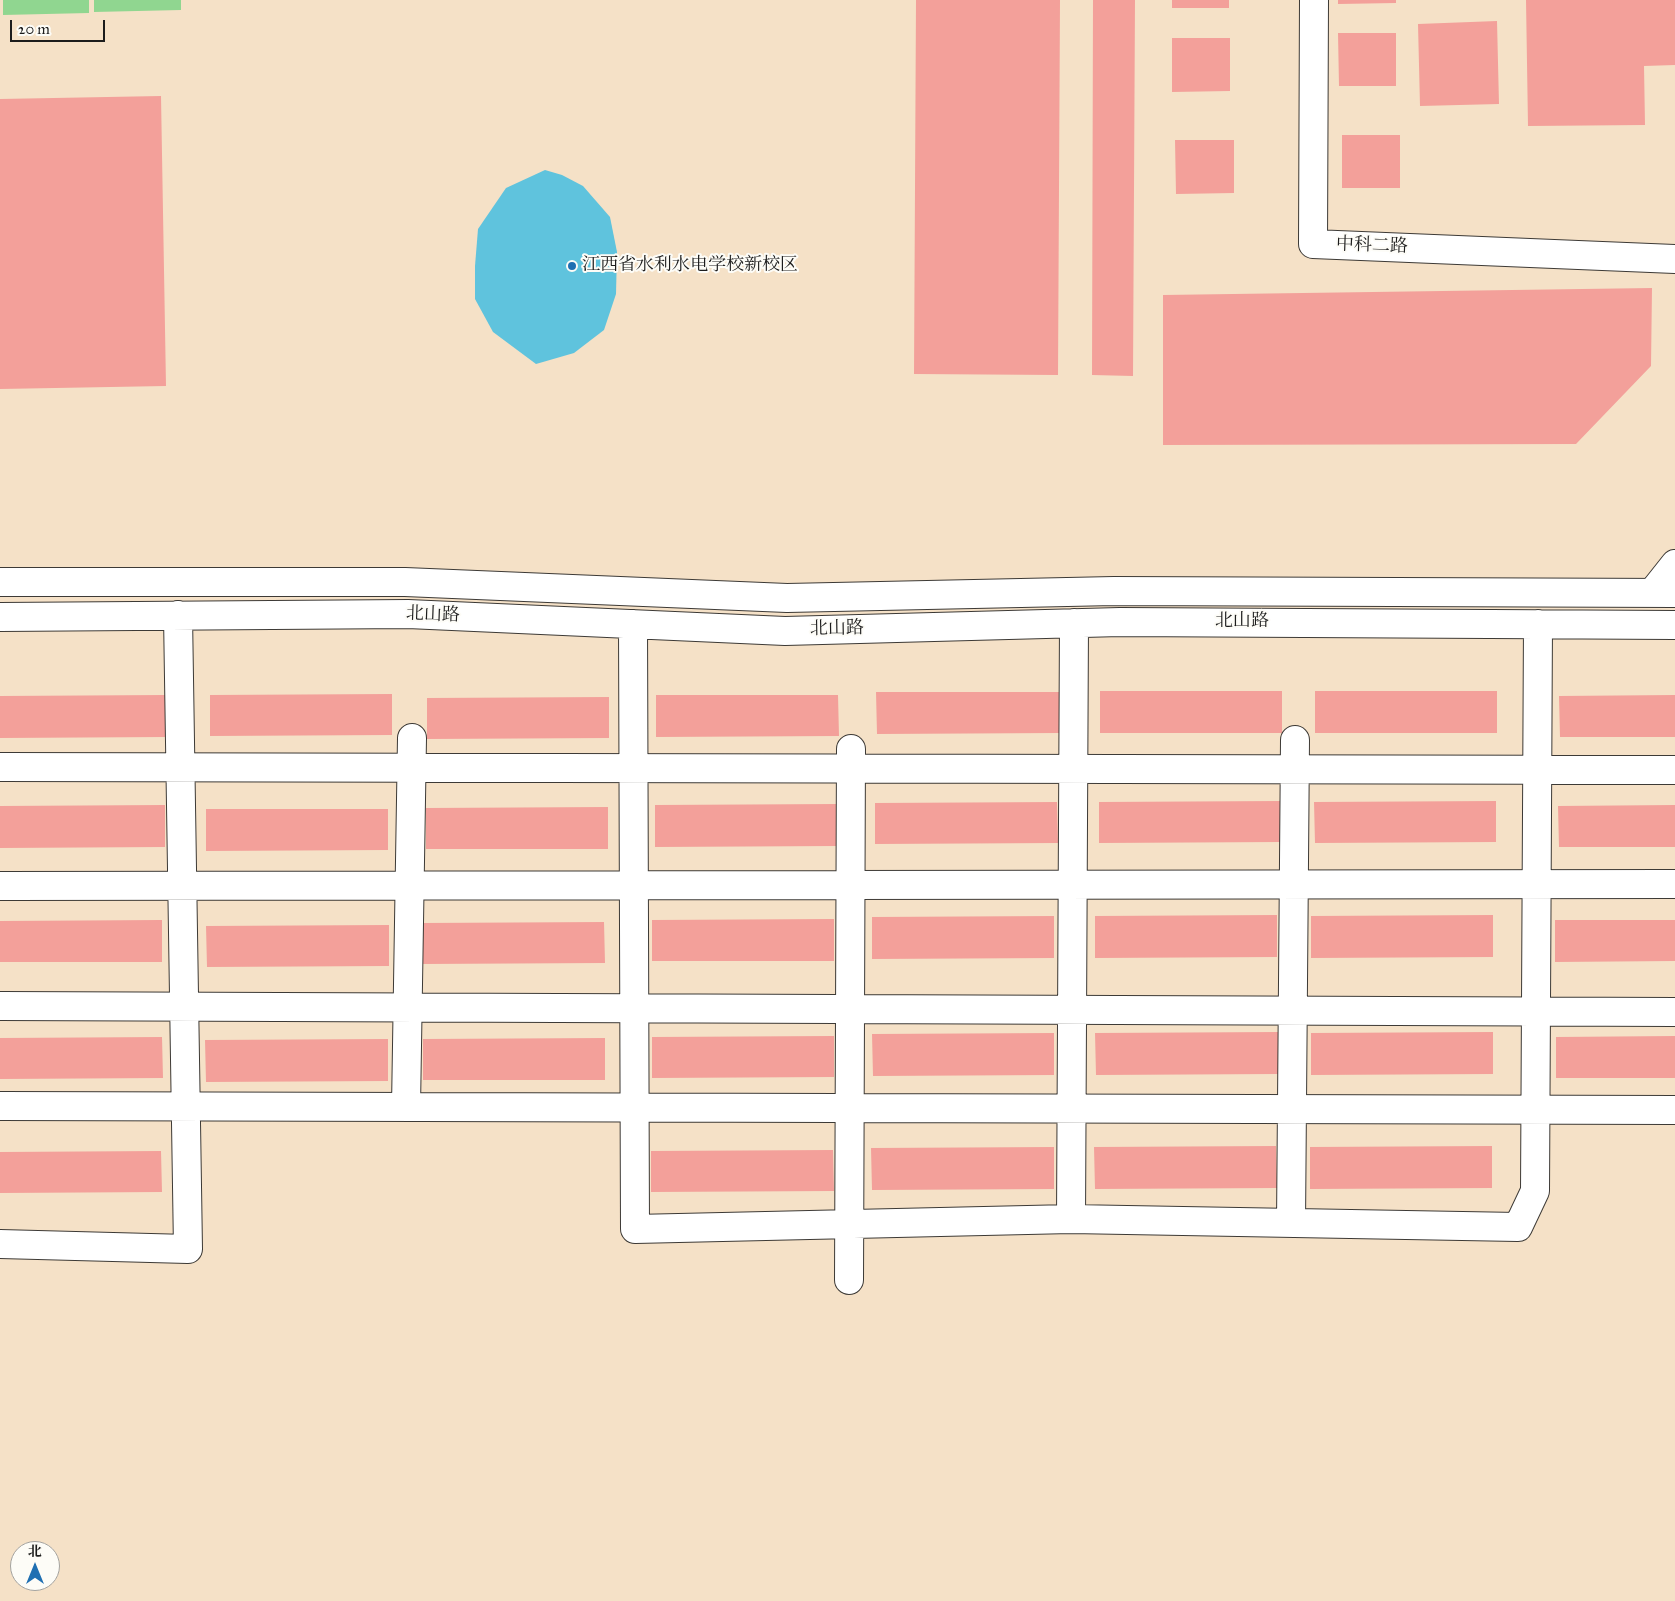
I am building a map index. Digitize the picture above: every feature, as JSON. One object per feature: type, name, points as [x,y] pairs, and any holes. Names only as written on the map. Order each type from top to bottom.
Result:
[{"type":"street","name":"中科二路","points":[[1314,0],[1313,244],[1675,259]]},
{"type":"street","points":[[1663,593],[1675,564]]},
{"type":"street","name":"北山路","points":[[0,582],[405,582],[787,598],[1114,591],[1663,593]]},
{"type":"street","name":"北山路","points":[[0,617],[408,614],[785,631],[1074,623],[1675,625]]},
{"type":"street","points":[[0,1244],[188,1249],[178,615]]},
{"type":"street","points":[[1071,1219],[1074,623]]},
{"type":"street","points":[[634,624],[635,1229],[1071,1219],[1518,1227],[1535,1191],[1538,624]]},
{"type":"street","points":[[406,1107],[412,738]]},
{"type":"street","points":[[1291,1223],[1294,740]]},
{"type":"street","points":[[0,768],[634,768],[851,759],[1074,770],[1675,770]]},
{"type":"street","points":[[849,1280],[851,759]]},
{"type":"street","points":[[0,886],[1675,884]]},
{"type":"street","points":[[0,1006],[1675,1012]]},
{"type":"street","points":[[0,1106],[1675,1110]]},
{"type":"green space","points":[[3,0],[89,0],[89,13],[3,15]]},
{"type":"green space","points":[[94,0],[181,0],[181,10],[94,12]]},
{"type":"water","points":[[545,170],[562,175],[583,186],[610,217],[617,252],[616,294],[604,330],[574,353],[536,364],[493,332],[475,299],[475,266],[478,229],[506,188]]},
{"type":"building","points":[[916,0],[1060,0],[1058,375],[914,374]]},
{"type":"building","points":[[1093,0],[1135,0],[1133,376],[1092,375]]},
{"type":"building","points":[[1172,0],[1229,0],[1229,8],[1172,8]]},
{"type":"building","points":[[1338,0],[1396,0],[1396,3],[1338,4]]},
{"type":"building","points":[[1526,0],[1675,0],[1675,65],[1644,66],[1645,125],[1528,126]]},
{"type":"building","points":[[1497,21],[1499,104],[1420,106],[1418,24]]},
{"type":"building","points":[[1338,33],[1396,33],[1396,86],[1339,86]]},
{"type":"building","points":[[1172,38],[1230,38],[1230,91],[1172,92]]},
{"type":"building","points":[[161,96],[166,386],[0,389],[0,99]]},
{"type":"building","points":[[1342,135],[1400,135],[1400,188],[1342,188]]},
{"type":"building","points":[[1175,140],[1234,140],[1234,193],[1176,194]]},
{"type":"building","points":[[1652,288],[1651,366],[1576,444],[1163,445],[1163,295]]},
{"type":"building","points":[[1100,691],[1282,691],[1282,733],[1100,733]]},
{"type":"building","points":[[1315,691],[1497,691],[1497,733],[1315,733]]},
{"type":"building","points":[[876,692],[1059,692],[1059,733],[877,734]]},
{"type":"building","points":[[392,694],[392,735],[210,736],[210,695]]},
{"type":"building","points":[[166,695],[166,737],[0,738],[0,696]]},
{"type":"building","points":[[656,695],[838,695],[839,736],[656,737]]},
{"type":"building","points":[[1675,695],[1675,737],[1560,737],[1559,696]]},
{"type":"building","points":[[609,697],[609,738],[427,739],[427,698]]},
{"type":"building","points":[[1281,801],[1281,842],[1099,843],[1099,802]]},
{"type":"building","points":[[1496,801],[1496,842],[1315,843],[1314,802]]},
{"type":"building","points":[[1057,802],[1058,843],[875,844],[875,803]]},
{"type":"building","points":[[837,804],[837,846],[655,847],[655,805]]},
{"type":"building","points":[[165,805],[165,847],[0,848],[0,806]]},
{"type":"building","points":[[1675,805],[1675,847],[1559,847],[1558,806]]},
{"type":"building","points":[[608,807],[608,849],[426,849],[426,808]]},
{"type":"building","points":[[206,809],[388,809],[388,850],[206,851]]},
{"type":"building","points":[[1277,915],[1277,957],[1095,958],[1095,916]]},
{"type":"building","points":[[1493,915],[1493,957],[1311,958],[1311,916]]},
{"type":"building","points":[[1054,916],[1054,958],[872,959],[872,917]]},
{"type":"building","points":[[834,919],[834,961],[652,961],[652,920]]},
{"type":"building","points":[[162,920],[162,962],[0,962],[0,921]]},
{"type":"building","points":[[1555,920],[1675,920],[1675,961],[1555,962]]},
{"type":"building","points":[[604,922],[605,963],[422,964],[422,923]]},
{"type":"building","points":[[389,925],[389,966],[207,967],[206,926]]},
{"type":"building","points":[[1278,1032],[1278,1074],[1096,1075],[1095,1033]]},
{"type":"building","points":[[1493,1032],[1493,1074],[1311,1075],[1311,1033]]},
{"type":"building","points":[[1054,1033],[1054,1075],[873,1076],[872,1034]]},
{"type":"building","points":[[834,1036],[834,1077],[652,1078],[652,1037]]},
{"type":"building","points":[[1675,1036],[1675,1078],[1556,1078],[1556,1037]]},
{"type":"building","points":[[162,1037],[163,1078],[0,1079],[0,1038]]},
{"type":"building","points":[[605,1038],[605,1080],[423,1080],[423,1039]]},
{"type":"building","points":[[388,1039],[388,1081],[206,1082],[205,1040]]},
{"type":"building","points":[[1276,1146],[1277,1188],[1095,1189],[1094,1147]]},
{"type":"building","points":[[1492,1146],[1492,1188],[1310,1189],[1310,1147]]},
{"type":"building","points":[[1054,1147],[1054,1189],[872,1190],[871,1148]]},
{"type":"building","points":[[833,1150],[834,1191],[651,1192],[651,1151]]},
{"type":"building","points":[[161,1151],[162,1192],[0,1193],[0,1152]]},
{"type":"place","name":"江西省水利水电学校新校区","points":[[572,266]]}]
